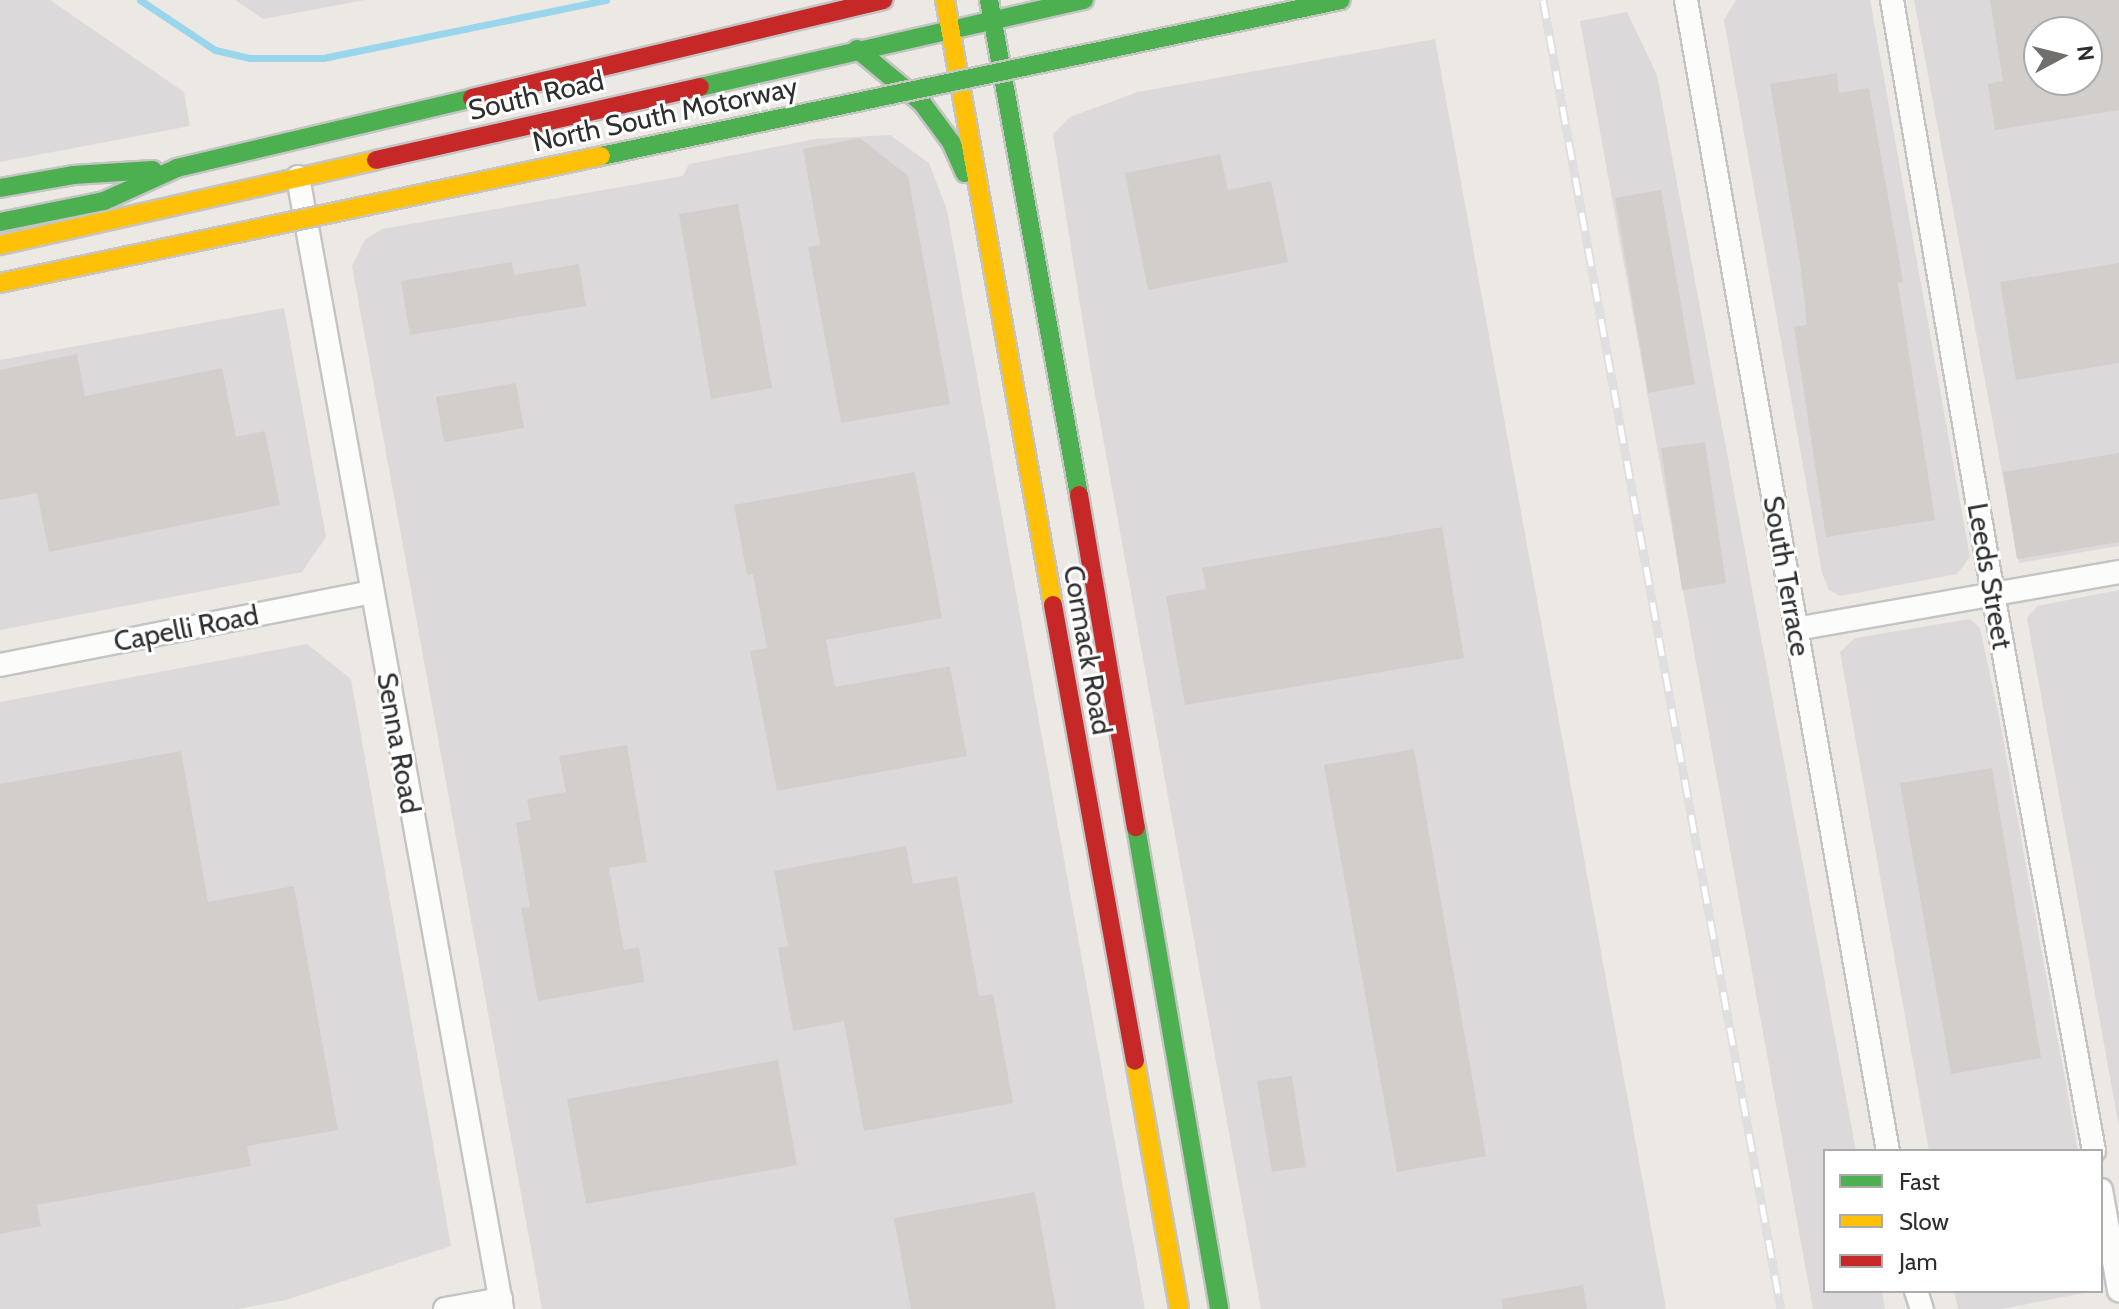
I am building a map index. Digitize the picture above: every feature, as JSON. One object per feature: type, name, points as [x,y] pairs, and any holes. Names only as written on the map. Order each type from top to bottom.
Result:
[{"type":"main road","name":"North South Motorway","points":[[0,222],[104,201],[177,168],[884,0]]},
{"type":"main road","name":"Cormack Road","points":[[945,0],[983,211],[1039,393],[1219,1309]]},
{"type":"main road","name":"North South Motorway","points":[[0,283],[1341,0]]},
{"type":"main road","name":"South Road","points":[[0,245],[950,28],[991,9],[1075,1]]},
{"type":"main road","name":"Cormack Road","points":[[991,9],[1039,393],[1179,1309]]},
{"type":"main road","points":[[857,49],[922,103],[951,142],[983,211]]},
{"type":"main road","points":[[0,188],[73,175],[177,168]]},
{"type":"street","name":"South Terrace","points":[[1686,0],[1888,1149]]},
{"type":"street","name":"Leeds Street","points":[[1892,0],[1993,594],[2094,1149]]},
{"type":"street","name":"Senna Road","points":[[298,177],[502,1304]]},
{"type":"street","points":[[1796,629],[2119,572]]},
{"type":"street","name":"Capelli Road","points":[[0,665],[372,592]]},
{"type":"street","points":[[2103,1201],[2119,1290]]},
{"type":"street","points":[[445,1309],[502,1304]]},
{"type":"shaded area","points":[[0,0],[50,0],[184,92],[190,126],[0,162]]},
{"type":"shaded area","points":[[235,0],[365,0],[263,19]]},
{"type":"shaded area","points":[[1736,0],[1870,0],[1970,557],[1957,574],[1840,596],[1829,590],[1822,573],[1724,20]]},
{"type":"shaded area","points":[[1914,0],[2119,0],[2119,546],[2019,563]]},
{"type":"shaded area","points":[[1627,12],[1657,75],[1856,1149],[1823,1149],[1823,1293],[1882,1293],[1885,1309],[1813,1309],[1580,21]]},
{"type":"shaded area","points":[[1435,39],[1666,1309],[1261,1309],[1089,361],[1053,134],[1070,117],[1138,92]]},
{"type":"shaded area","points":[[890,135],[929,163],[947,210],[1145,1309],[542,1309],[352,266],[365,240],[382,229],[683,176],[689,164],[815,139]]},
{"type":"shaded area","points":[[284,308],[326,537],[302,572],[0,630],[0,360]]},
{"type":"shaded area","points":[[2119,590],[2119,1127],[2027,618],[2037,606]]},
{"type":"shaded area","points":[[1970,619],[1980,628],[2078,1149],[1929,1149],[1840,652],[1855,638]]},
{"type":"shaded area","points":[[307,644],[351,679],[451,1246],[286,1300],[238,1309],[0,1309],[0,702]]},
{"type":"shaded area","points":[[1954,1293],[2085,1293],[2001,1309],[1958,1309]]},
{"type":"building","points":[[1990,0],[2119,0],[2119,110],[1995,130],[1988,84],[2003,81]]},
{"type":"building","points":[[1837,73],[1839,93],[1869,88],[1903,282],[1898,283],[1935,520],[1826,537],[1794,327],[1807,325],[1800,262],[1770,84]]},
{"type":"building","points":[[860,138],[908,176],[950,404],[841,423],[808,247],[820,245],[803,149]]},
{"type":"building","points":[[1220,154],[1228,190],[1271,181],[1288,262],[1148,290],[1125,173]]},
{"type":"building","points":[[1661,190],[1695,384],[1648,393],[1615,198]]},
{"type":"building","points":[[738,204],[772,388],[711,399],[679,214]]},
{"type":"building","points":[[512,262],[514,275],[579,264],[586,306],[410,335],[401,281]]},
{"type":"building","points":[[2119,263],[2119,363],[2016,380],[2000,282]]},
{"type":"building","points":[[77,354],[85,396],[222,368],[236,437],[265,431],[280,505],[49,552],[37,493],[0,500],[0,370]]},
{"type":"building","points":[[516,383],[524,428],[444,442],[436,397]]},
{"type":"building","points":[[1705,442],[1726,583],[1682,590],[1661,448]]},
{"type":"building","points":[[2119,453],[2119,542],[2017,559],[2003,472]]},
{"type":"building","points":[[915,472],[942,618],[826,640],[835,687],[950,666],[967,756],[777,791],[750,651],[767,648],[753,574],[747,575],[734,505]]},
{"type":"building","points":[[1442,527],[1464,658],[1185,705],[1166,596],[1206,589],[1202,568]]},
{"type":"building","points":[[627,745],[647,862],[609,868],[624,950],[639,947],[644,982],[538,1001],[521,908],[530,907],[516,823],[531,820],[527,799],[566,792],[559,756]]},
{"type":"building","points":[[1414,749],[1486,1156],[1397,1172],[1324,765]]},
{"type":"building","points":[[181,751],[208,902],[294,886],[338,1130],[247,1146],[251,1166],[37,1205],[41,1226],[0,1234],[0,784]]},
{"type":"building","points":[[1992,768],[2041,1058],[1951,1074],[1900,783]]},
{"type":"building","points":[[906,846],[913,884],[957,876],[979,996],[993,994],[1013,1103],[864,1131],[844,1021],[793,1031],[778,948],[788,946],[774,871]]},
{"type":"building","points":[[778,1060],[797,1165],[586,1204],[567,1099]]},
{"type":"building","points":[[1292,1076],[1306,1167],[1272,1172],[1257,1081]]},
{"type":"building","points":[[1035,1192],[1056,1309],[911,1309],[894,1218]]},
{"type":"building","points":[[1583,1285],[1587,1309],[1503,1309],[1502,1299]]},
{"type":"waterway","points":[[140,0],[215,50],[250,58],[323,58],[606,0]]},
{"type":"railway","points":[[1543,0],[1781,1309]]},
{"type":"traffic: fast","points":[[989,0],[1079,495]]},
{"type":"traffic: fast","points":[[700,87],[1084,0]]},
{"type":"traffic: fast","points":[[601,156],[1341,0]]},
{"type":"traffic: fast","points":[[857,49],[922,103],[951,142],[965,173]]},
{"type":"traffic: fast","points":[[0,222],[104,201],[177,168],[472,98]]},
{"type":"traffic: fast","points":[[0,188],[73,175],[153,170]]},
{"type":"traffic: fast","points":[[1136,827],[1219,1309]]},
{"type":"traffic: slow","points":[[945,0],[1053,605]]},
{"type":"traffic: slow","points":[[0,283],[601,156]]},
{"type":"traffic: slow","points":[[0,245],[376,160]]},
{"type":"traffic: slow","points":[[1135,1061],[1179,1309]]},
{"type":"traffic: jam","points":[[472,98],[884,0]]},
{"type":"traffic: jam","points":[[376,160],[700,87]]},
{"type":"traffic: jam","points":[[1079,495],[1136,827]]},
{"type":"traffic: jam","points":[[1053,605],[1135,1061]]}]
